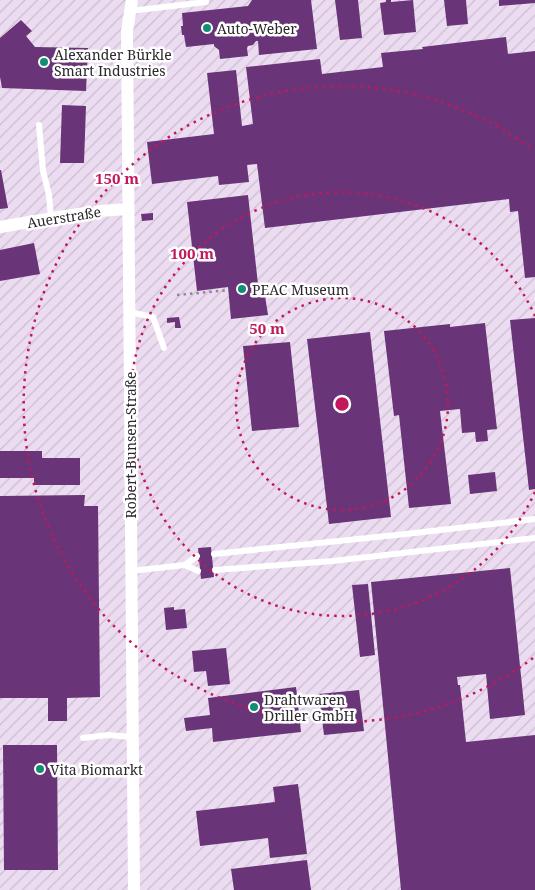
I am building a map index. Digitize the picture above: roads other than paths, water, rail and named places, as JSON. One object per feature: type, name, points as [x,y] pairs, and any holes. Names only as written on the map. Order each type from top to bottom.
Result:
[{"type":"street","name":"Robert-Bunsen-Straße","points":[[131,5],[126,31],[134,890]]},
{"type":"street","name":"Auerstraße","points":[[0,227],[103,210],[128,209]]},
{"type":"lane","points":[[131,5],[206,2]]},
{"type":"lane","points":[[39,125],[43,171],[49,195],[51,218]]},
{"type":"lane","points":[[129,312],[152,317],[164,348]]},
{"type":"lane","points":[[214,554],[535,519]]},
{"type":"lane","points":[[215,570],[333,561],[535,538]]},
{"type":"lane","points":[[131,571],[185,565],[197,556]]},
{"type":"lane","points":[[185,565],[198,572]]},
{"type":"lane","points":[[83,738],[108,735],[132,737]]},
{"type":"place","name":"Auto-Weber","points":[[207,28]]},
{"type":"place","name":"Alexander Bürkle Smart Industries","points":[[44,62]]},
{"type":"place","name":"PEAC Museum","points":[[242,289]]},
{"type":"place","name":"Drahtwaren Driller GmbH","points":[[254,707]]},
{"type":"place","name":"Vita Biomarkt","points":[[40,769]]}]
